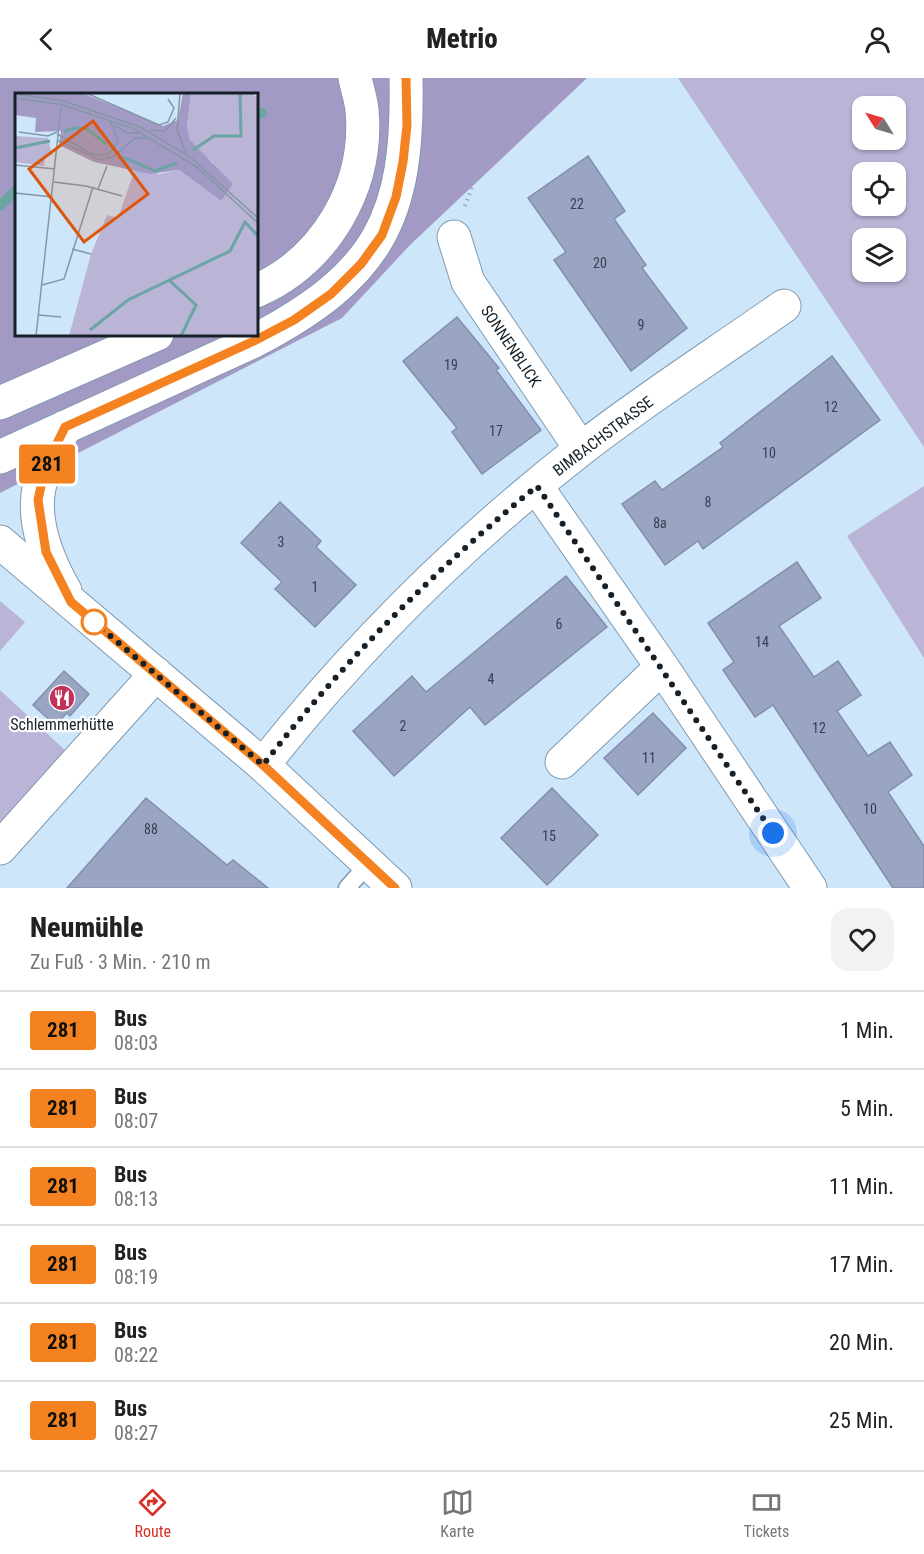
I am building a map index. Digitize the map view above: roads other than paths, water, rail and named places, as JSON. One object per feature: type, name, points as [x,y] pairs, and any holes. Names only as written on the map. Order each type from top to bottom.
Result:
[{"type":"street","points":[[258,290],[286,274],[315,250],[340,214],[354,184],[360,146],[362,110],[355,78]]},
{"type":"street","points":[[0,457],[254,341],[294,320],[331,294],[361,264],[382,235],[396,197],[406,134],[405,78]]},
{"type":"street","name":"SONNENBLICK","points":[[454,237],[468,282],[581,449]]},
{"type":"street","name":"BIMBACHSTRASSE","points":[[263,765],[373,634],[421,586],[581,449],[784,306]]},
{"type":"street","points":[[0,403],[152,336]]},
{"type":"street","points":[[65,427],[45,468],[38,500],[46,552],[71,602]]},
{"type":"street","points":[[537,486],[810,888]]},
{"type":"street","points":[[0,542],[263,765],[395,888]]},
{"type":"street","points":[[561,762],[662,667]]},
{"type":"street","points":[[0,848],[156,674]]},
{"type":"lane","points":[[347,888],[369,863]]},
{"type":"waterway","points":[[258,114],[262,113]]},
{"type":"waterway","points":[[0,206],[15,191]]},
{"type":"place","name":"Schlemmerhütte","points":[[62,698]]}]
